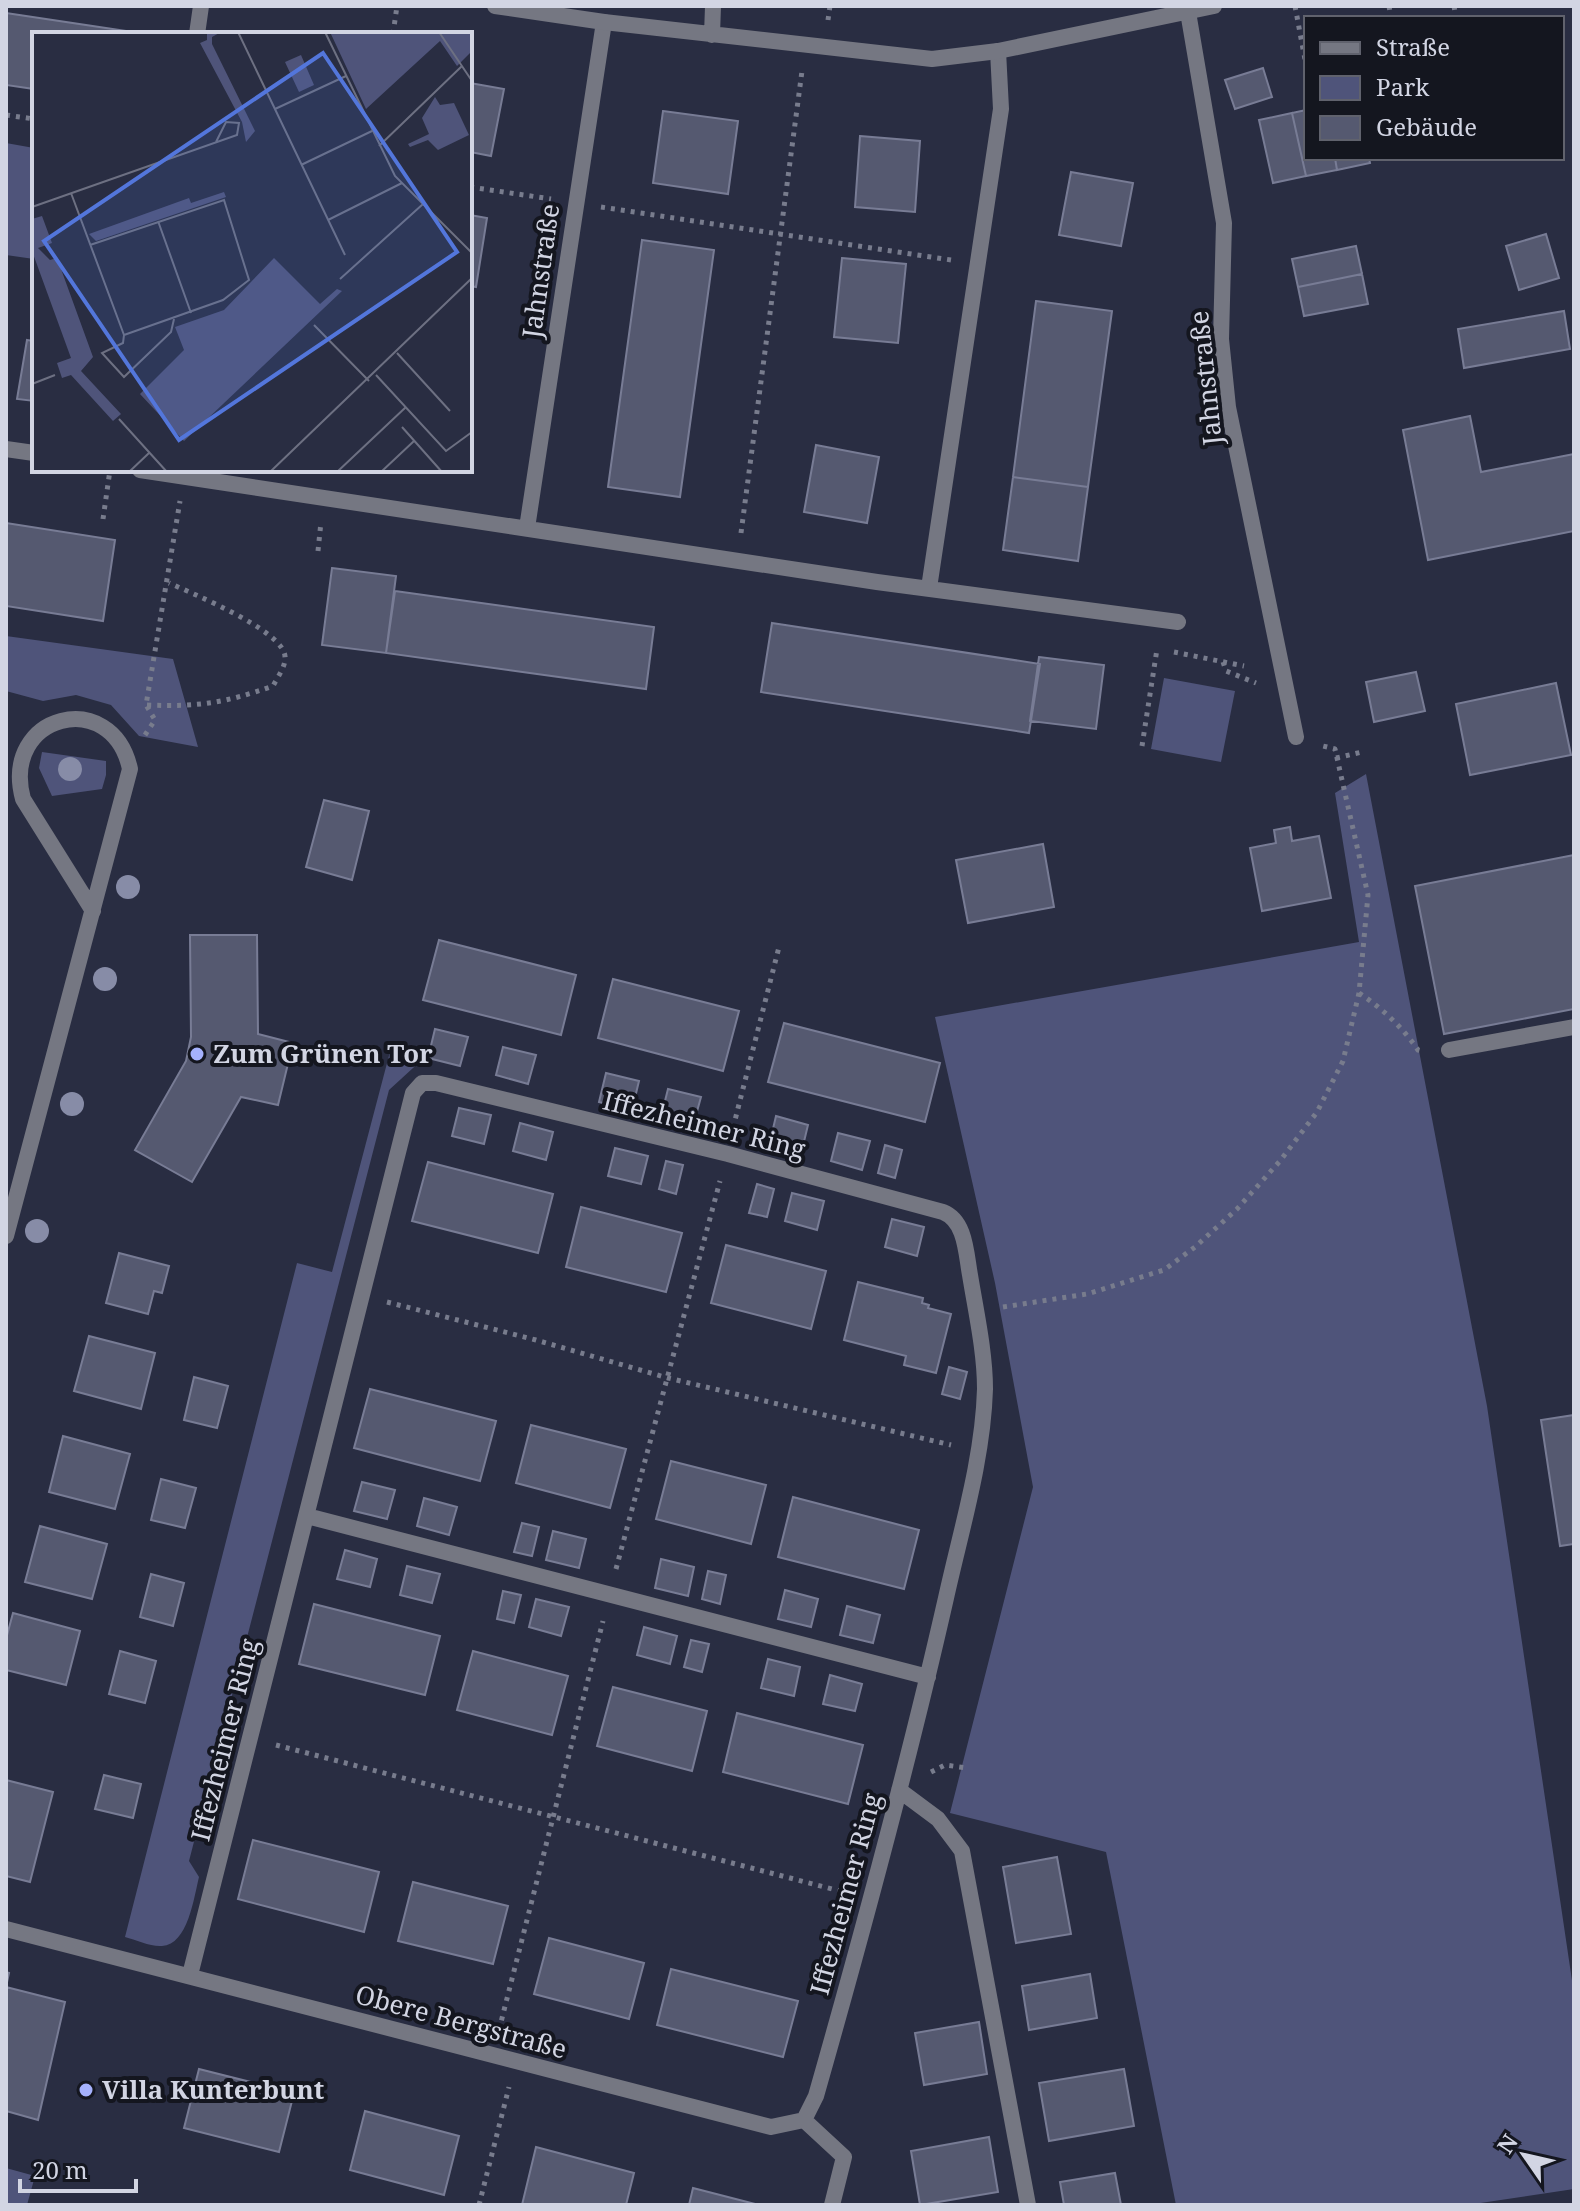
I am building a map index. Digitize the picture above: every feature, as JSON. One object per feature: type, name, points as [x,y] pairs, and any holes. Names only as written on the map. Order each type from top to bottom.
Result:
[{"type":"street","points":[[197,32],[201,6]]},
{"type":"street","points":[[495,6],[604,22],[932,59],[998,51],[1214,6]]},
{"type":"street","points":[[712,35],[713,6]]},
{"type":"street","name":"Jahnstraße","points":[[1188,12],[1224,223],[1221,339],[1228,407],[1296,737]]},
{"type":"street","name":"Jahnstraße","points":[[527,528],[604,22]]},
{"type":"street","points":[[929,588],[1001,109],[998,51]]},
{"type":"street","points":[[6,449],[32,453]]},
{"type":"street","points":[[153,472],[737,560],[1178,622]]},
{"type":"street","points":[[6,1236],[93,911],[130,769],[127,755],[111,732],[99,724],[72,719],[44,727],[33,737],[24,750],[19,766],[19,782],[23,799],[93,911]]},
{"type":"street","points":[[1449,1050],[1574,1027]]},
{"type":"street","name":"Iffezheimer Ring","points":[[190,1975],[413,1093],[422,1083],[436,1083],[728,1154],[943,1212],[955,1219],[964,1241],[985,1388],[978,1452],[928,1677],[872,1900],[816,2096],[804,2120]]},
{"type":"street","points":[[307,1516],[928,1677]]},
{"type":"street","points":[[899,1790],[938,1819],[962,1851],[1028,2205]]},
{"type":"street","name":"Obere Bergstraße","points":[[6,1929],[771,2127],[804,2120]]},
{"type":"street","points":[[804,2120],[844,2157],[832,2205]]},
{"type":"path","points":[[393,32],[397,6]]},
{"type":"path","points":[[1295,6],[1304,54]]},
{"type":"path","points":[[737,560],[806,46]]},
{"type":"path","points":[[6,115],[32,119]]},
{"type":"path","points":[[472,187],[979,266]]},
{"type":"path","points":[[103,519],[110,472]]},
{"type":"path","points":[[169,583],[253,623],[283,646],[286,658],[273,686],[229,701],[146,705],[176,529]]},
{"type":"path","points":[[1142,746],[1157,649]]},
{"type":"path","points":[[1244,666],[1222,661],[1226,671],[1260,684],[1284,682]]},
{"type":"path","points":[[155,720],[166,706]]},
{"type":"path","points":[[1010,1306],[1087,1294],[1164,1270],[1237,1209],[1280,1161],[1317,1112],[1343,1061],[1359,993],[1368,895],[1335,749],[1296,737]]},
{"type":"path","points":[[1336,758],[1362,752]]},
{"type":"path","points":[[479,2205],[511,2088],[490,2077],[492,2055],[609,1595],[728,1154],[779,947]]},
{"type":"path","points":[[1359,993],[1408,1035],[1418,1050],[1428,1052]]},
{"type":"path","points":[[363,1297],[536,1340],[668,1378],[978,1452]]},
{"type":"path","points":[[250,1738],[872,1900]]},
{"type":"green space","points":[[6,143],[32,148],[32,259],[6,255]]},
{"type":"green space","points":[[6,636],[173,659],[198,747],[139,736],[111,705],[76,695],[43,701],[6,691]]},
{"type":"green space","points":[[1164,678],[1235,691],[1221,762],[1151,749]]},
{"type":"green space","points":[[42,752],[106,761],[102,789],[52,796],[39,768]]},
{"type":"green space","points":[[1366,774],[1487,1406],[1574,1994],[1574,2189],[1467,2205],[1176,2205],[1106,1852],[950,1813],[1033,1487],[995,1283],[935,1017],[1359,942],[1335,793]]},
{"type":"green space","points":[[391,1048],[425,1057],[389,1090],[189,1861],[199,1877],[192,1907],[184,1929],[171,1944],[148,1944],[125,1937],[297,1263],[332,1272]]},
{"type":"green space","points":[[6,2168],[35,2176],[27,2205],[6,2205]]},
{"type":"building","points":[[6,13],[133,32],[32,32],[32,89],[6,85]]},
{"type":"building","points":[[1263,68],[1272,97],[1235,109],[1225,80]]},
{"type":"building","points":[[472,83],[504,89],[491,156],[472,152]]},
{"type":"building","points":[[1304,110],[1304,160],[1335,160],[1337,170],[1306,176],[1292,113]]},
{"type":"building","points":[[663,111],[738,121],[728,194],[653,183]]},
{"type":"building","points":[[1292,113],[1306,176],[1273,183],[1259,120]]},
{"type":"building","points":[[860,136],[920,141],[915,212],[855,207]]},
{"type":"building","points":[[1335,160],[1369,160],[1370,163],[1337,170]]},
{"type":"building","points":[[1071,172],[1133,183],[1121,246],[1059,235]]},
{"type":"building","points":[[472,215],[487,218],[476,287],[472,286]]},
{"type":"building","points":[[1546,234],[1559,278],[1519,290],[1506,246]]},
{"type":"building","points":[[642,240],[714,250],[680,497],[608,487]]},
{"type":"building","points":[[1356,246],[1362,274],[1298,287],[1292,259]]},
{"type":"building","points":[[842,258],[906,264],[898,343],[834,337]]},
{"type":"building","points":[[1362,274],[1368,304],[1304,316],[1298,287]]},
{"type":"building","points":[[1036,301],[1112,311],[1088,487],[1013,477]]},
{"type":"building","points":[[1564,311],[1570,349],[1464,368],[1458,329]]},
{"type":"building","points":[[27,340],[32,341],[32,401],[17,399]]},
{"type":"building","points":[[1470,416],[1481,472],[1574,454],[1574,531],[1428,560],[1403,430]]},
{"type":"building","points":[[816,445],[879,457],[867,523],[804,512]]},
{"type":"building","points":[[1013,477],[1088,487],[1078,561],[1003,550]]},
{"type":"building","points":[[6,523],[115,540],[103,621],[6,606]]},
{"type":"building","points":[[332,568],[396,576],[386,653],[322,645]]},
{"type":"building","points":[[395,591],[654,627],[646,689],[386,653]]},
{"type":"building","points":[[772,623],[1040,664],[1029,733],[761,692]]},
{"type":"building","points":[[1039,657],[1104,665],[1096,729],[1030,721]]},
{"type":"building","points":[[1416,672],[1425,711],[1374,722],[1366,682]]},
{"type":"building","points":[[1556,683],[1571,755],[1470,775],[1456,704]]},
{"type":"building","points":[[324,800],[369,811],[352,880],[306,867]]},
{"type":"building","points":[[1290,827],[1292,841],[1319,836],[1331,898],[1262,911],[1250,848],[1276,843],[1274,830]]},
{"type":"building","points":[[1043,844],[1054,907],[968,923],[956,860]]},
{"type":"building","points":[[1574,855],[1574,1009],[1444,1034],[1415,886]]},
{"type":"building","points":[[190,935],[257,935],[258,1034],[293,1043],[278,1105],[241,1097],[192,1182],[135,1150],[186,1061],[191,1037]]},
{"type":"building","points":[[439,940],[576,975],[561,1035],[423,1000]]},
{"type":"building","points":[[613,979],[739,1011],[723,1071],[598,1038]]},
{"type":"building","points":[[784,1023],[940,1063],[925,1122],[768,1082]]},
{"type":"building","points":[[435,1029],[468,1037],[460,1066],[428,1058]]},
{"type":"building","points":[[503,1047],[536,1055],[528,1084],[496,1075]]},
{"type":"building","points":[[606,1073],[639,1081],[632,1110],[599,1102]]},
{"type":"building","points":[[668,1089],[701,1097],[693,1126],[661,1117]]},
{"type":"building","points":[[459,1108],[491,1115],[484,1144],[452,1136]]},
{"type":"building","points":[[776,1116],[808,1125],[801,1154],[769,1146]]},
{"type":"building","points":[[520,1123],[553,1132],[546,1160],[513,1151]]},
{"type":"building","points":[[838,1133],[870,1141],[862,1170],[831,1161]]},
{"type":"building","points":[[885,1145],[902,1150],[895,1178],[878,1173]]},
{"type":"building","points":[[615,1148],[648,1156],[641,1184],[608,1176]]},
{"type":"building","points":[[666,1161],[683,1165],[676,1194],[659,1189]]},
{"type":"building","points":[[428,1162],[553,1194],[538,1253],[412,1221]]},
{"type":"building","points":[[757,1184],[774,1189],[767,1217],[749,1213]]},
{"type":"building","points":[[792,1193],[824,1201],[817,1230],[785,1221]]},
{"type":"building","points":[[581,1207],[682,1233],[666,1292],[566,1267]]},
{"type":"building","points":[[892,1219],[924,1227],[917,1256],[885,1247]]},
{"type":"building","points":[[726,1245],[826,1271],[811,1329],[711,1303]]},
{"type":"building","points":[[119,1253],[169,1266],[162,1293],[154,1291],[148,1314],[106,1303]]},
{"type":"building","points":[[858,1282],[923,1298],[922,1303],[929,1305],[928,1308],[951,1314],[936,1373],[904,1365],[906,1356],[844,1340]]},
{"type":"building","points":[[89,1336],[155,1353],[141,1409],[74,1391]]},
{"type":"building","points":[[949,1367],[967,1372],[960,1399],[942,1394]]},
{"type":"building","points":[[194,1377],[228,1386],[217,1428],[184,1420]]},
{"type":"building","points":[[370,1389],[496,1421],[480,1481],[354,1448]]},
{"type":"building","points":[[1574,1415],[1574,1544],[1560,1546],[1541,1420]]},
{"type":"building","points":[[531,1425],[626,1449],[610,1508],[516,1483]]},
{"type":"building","points":[[63,1436],[130,1454],[115,1509],[49,1492]]},
{"type":"building","points":[[671,1461],[766,1485],[751,1544],[656,1519]]},
{"type":"building","points":[[161,1479],[196,1488],[185,1528],[151,1520]]},
{"type":"building","points":[[362,1482],[395,1490],[387,1519],[354,1511]]},
{"type":"building","points":[[793,1497],[919,1530],[904,1589],[778,1557]]},
{"type":"building","points":[[424,1498],[457,1507],[449,1535],[417,1526]]},
{"type":"building","points":[[522,1523],[539,1527],[532,1556],[514,1552]]},
{"type":"building","points":[[40,1526],[107,1544],[92,1599],[25,1582]]},
{"type":"building","points":[[553,1531],[586,1539],[579,1568],[546,1560]]},
{"type":"building","points":[[345,1550],[377,1559],[370,1587],[337,1579]]},
{"type":"building","points":[[661,1559],[694,1567],[688,1596],[655,1588]]},
{"type":"building","points":[[407,1566],[440,1574],[432,1603],[400,1595]]},
{"type":"building","points":[[708,1571],[726,1575],[720,1604],[702,1599]]},
{"type":"building","points":[[151,1574],[184,1583],[173,1626],[140,1617]]},
{"type":"building","points":[[785,1590],[818,1599],[811,1627],[778,1619]]},
{"type":"building","points":[[503,1591],[521,1595],[514,1623],[497,1619]]},
{"type":"building","points":[[536,1599],[569,1607],[561,1636],[529,1627]]},
{"type":"building","points":[[314,1604],[440,1636],[425,1695],[299,1664]]},
{"type":"building","points":[[847,1606],[880,1615],[873,1643],[840,1635]]},
{"type":"building","points":[[13,1613],[80,1631],[66,1685],[6,1670],[6,1639]]},
{"type":"building","points":[[644,1627],[677,1636],[670,1664],[637,1655]]},
{"type":"building","points":[[691,1640],[709,1644],[702,1672],[684,1667]]},
{"type":"building","points":[[120,1651],[156,1661],[145,1703],[109,1694]]},
{"type":"building","points":[[473,1651],[568,1676],[552,1735],[457,1710]]},
{"type":"building","points":[[768,1659],[800,1667],[794,1696],[761,1688]]},
{"type":"building","points":[[830,1675],[862,1684],[855,1711],[823,1704]]},
{"type":"building","points":[[613,1687],[707,1711],[692,1771],[597,1746]]},
{"type":"building","points":[[737,1713],[863,1745],[848,1804],[723,1772]]},
{"type":"building","points":[[104,1775],[141,1784],[133,1818],[95,1809]]},
{"type":"building","points":[[6,1780],[53,1792],[30,1882],[6,1876]]},
{"type":"building","points":[[253,1840],[379,1872],[364,1932],[238,1899]]},
{"type":"building","points":[[1057,1857],[1071,1934],[1016,1943],[1003,1867]]},
{"type":"building","points":[[413,1882],[508,1906],[493,1964],[398,1941]]},
{"type":"building","points":[[549,1938],[644,1963],[629,2019],[534,1994]]},
{"type":"building","points":[[671,1969],[798,2001],[783,2057],[657,2025]]},
{"type":"building","points":[[1090,1974],[1097,2018],[1029,2030],[1022,1986]]},
{"type":"building","points":[[6,1987],[65,2002],[38,2120],[6,2111]]},
{"type":"building","points":[[979,2022],[987,2074],[924,2085],[915,2033]]},
{"type":"building","points":[[199,2069],[294,2093],[279,2152],[184,2128]]},
{"type":"building","points":[[1124,2069],[1134,2126],[1049,2141],[1039,2083]]},
{"type":"building","points":[[365,2111],[459,2136],[444,2195],[350,2170]]},
{"type":"building","points":[[989,2137],[998,2192],[920,2205],[911,2151]]},
{"type":"building","points":[[536,2147],[634,2173],[626,2205],[522,2205]]},
{"type":"building","points":[[1115,2173],[1121,2205],[1064,2205],[1060,2182]]},
{"type":"building","points":[[693,2188],[759,2205],[689,2205]]},
{"type":"place","name":"Zum Grünen Tor","points":[[197,1054]]},
{"type":"place","name":"Villa Kunterbunt","points":[[86,2090]]}]
